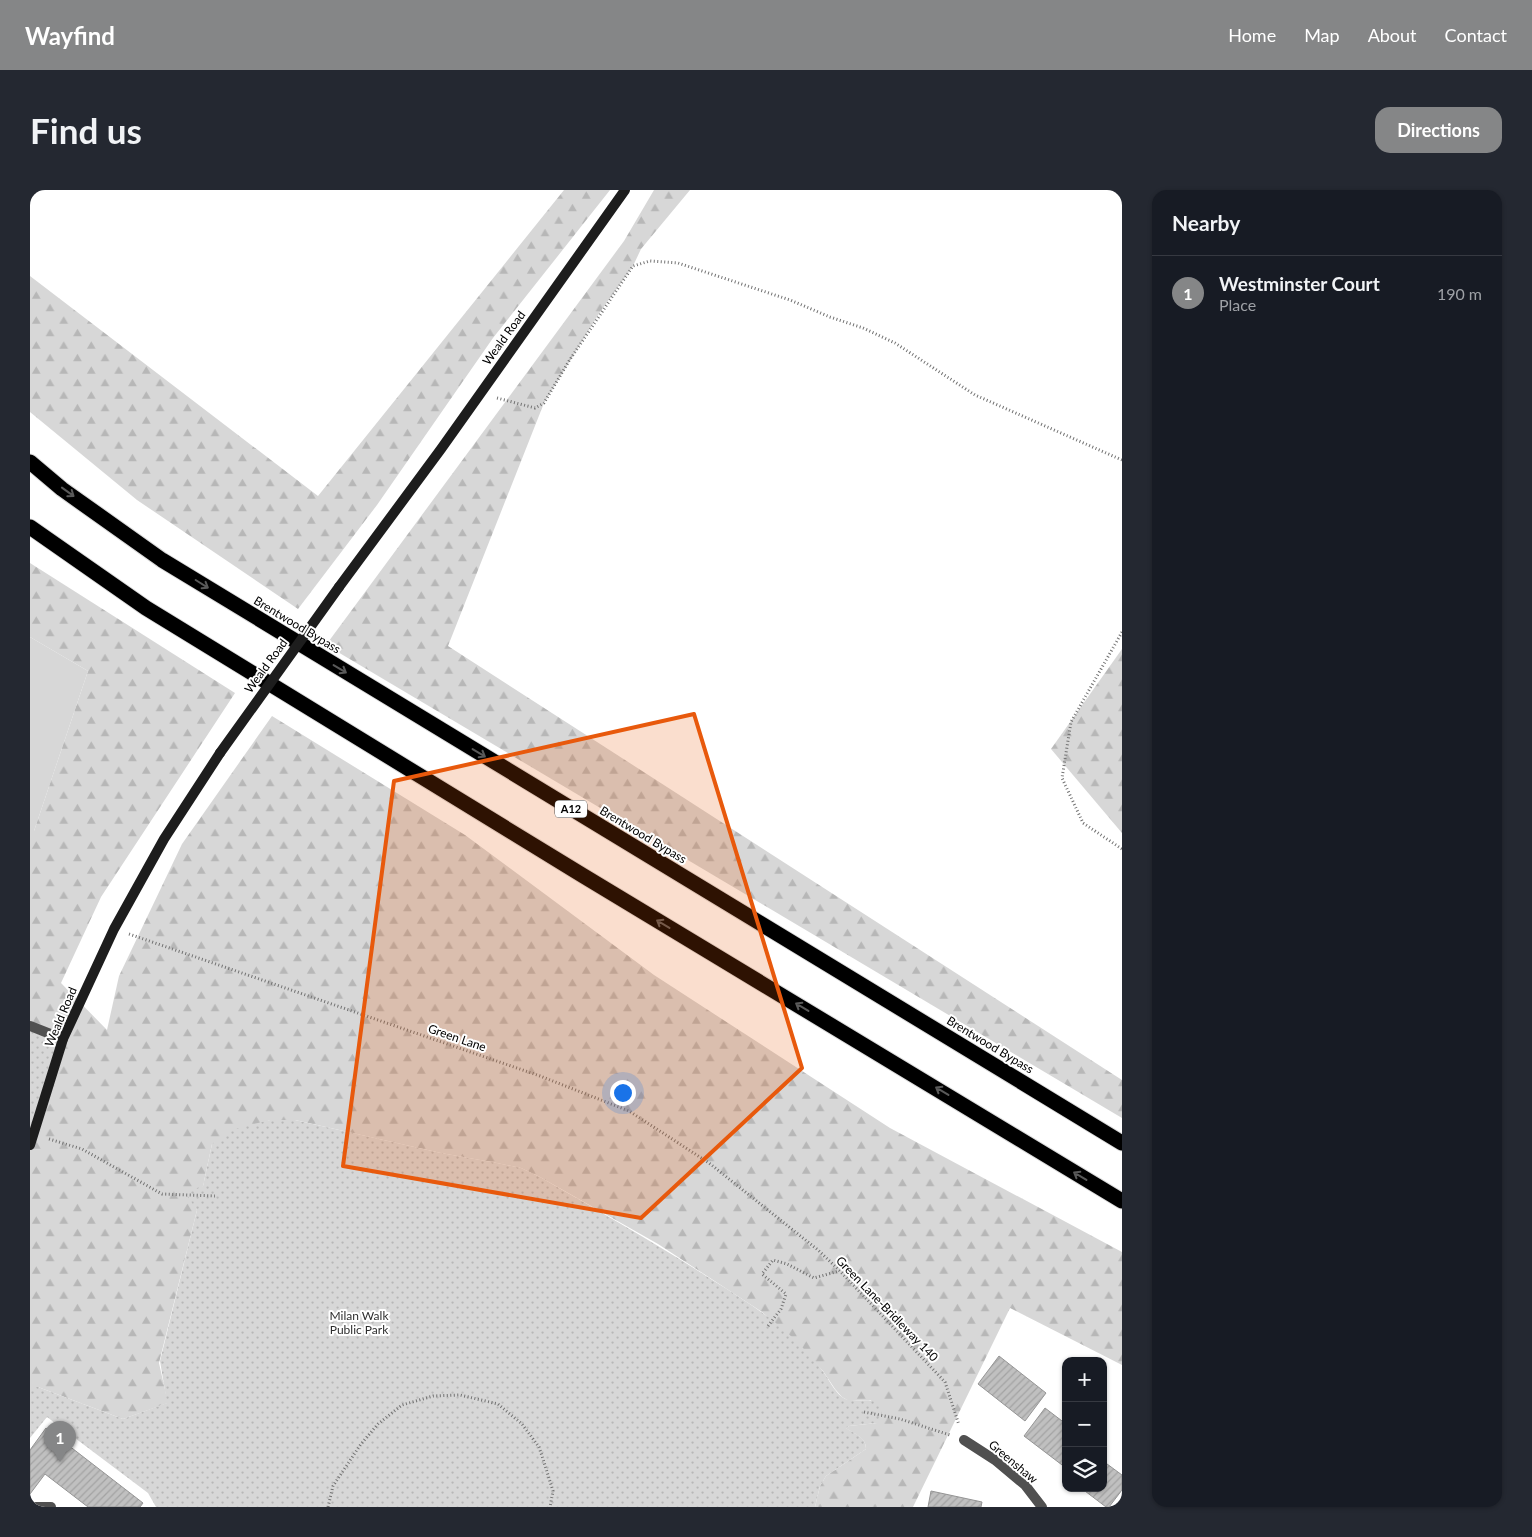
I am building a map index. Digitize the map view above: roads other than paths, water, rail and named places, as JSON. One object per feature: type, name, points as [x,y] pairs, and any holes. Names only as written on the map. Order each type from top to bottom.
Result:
[{"type":"highway","name":"Brentwood Bypass","points":[[30,462],[62,489],[162,560],[1122,1143]]},
{"type":"highway","points":[[30,527],[154,613],[582,875],[1122,1201]]},
{"type":"street","name":"Weald Road","points":[[30,1145],[63,1039],[114,929],[164,839],[220,753],[441,449],[625,190]]},
{"type":"street","points":[[30,1026],[63,1039]]},
{"type":"street","name":"Greenshaw","points":[[964,1440],[995,1460],[1024,1485],[1042,1507]]},
{"type":"street","points":[[36,1507],[51,1507]]},
{"type":"place","name":"Westminster Court","points":[[60,1462]]},
{"type":"park label","name":"Milan Walk Public Park","points":[[359,1323]]}]
